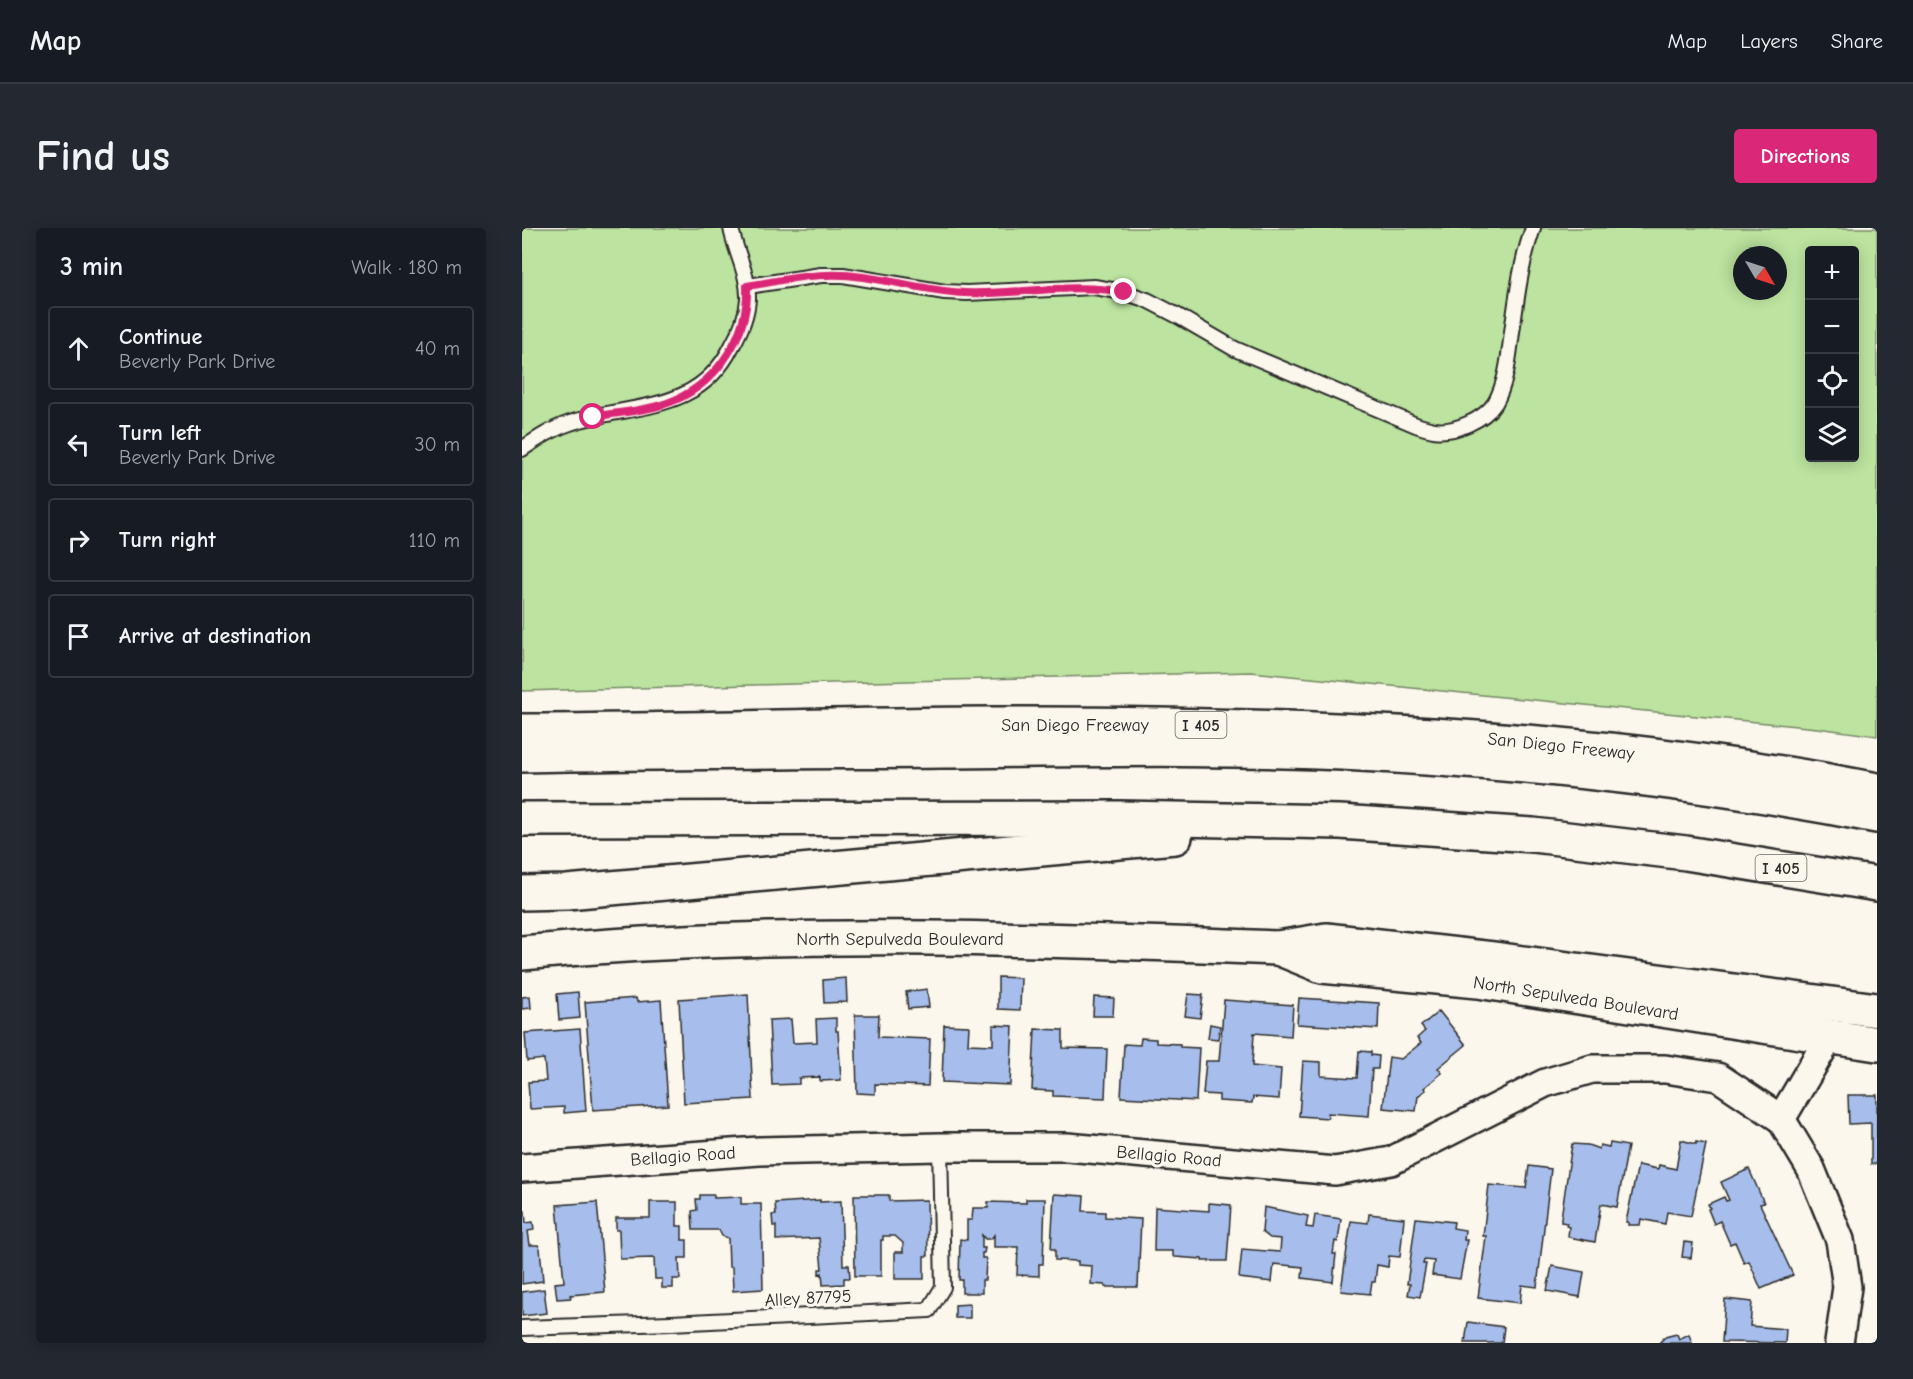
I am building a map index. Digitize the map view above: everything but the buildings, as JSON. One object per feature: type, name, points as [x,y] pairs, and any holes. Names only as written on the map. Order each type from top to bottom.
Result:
[{"type":"main road","name":"San Diego Freeway","points":[[522,731],[994,724],[1328,728],[1590,747],[1723,765],[1877,790]]},
{"type":"main road","points":[[522,755],[1082,749],[1340,753],[1468,761],[1644,778],[1877,816]]},
{"type":"main road","name":"I 405","points":[[522,819],[1120,818],[1340,822],[1545,836],[1686,854],[1877,884]]},
{"type":"main road","points":[[522,893],[567,892],[1340,822]]},
{"type":"main road","name":"North Sepulveda Boulevard","points":[[522,953],[709,939],[946,937],[1278,948],[1326,940],[1493,959],[1877,1010]]},
{"type":"main road","name":"North Sepulveda Boulevard","points":[[1278,948],[1322,966],[1478,981],[1877,1044]]},
{"type":"street","points":[[1829,1038],[1781,1119],[1811,1169],[1840,1240],[1847,1287],[1839,1343]]},
{"type":"street","name":"Bellagio Road","points":[[522,1168],[759,1151],[1067,1147],[1335,1171],[1391,1161],[1545,1083],[1592,1069],[1665,1069],[1719,1077],[1781,1119]]},
{"type":"lane","points":[[522,449],[542,436],[568,424],[675,400],[696,388],[712,375],[728,355],[742,327],[748,300],[747,286],[731,228]]},
{"type":"lane","points":[[747,286],[820,275],[843,275],[945,292],[1094,287],[1124,292],[1147,300],[1210,336],[1257,358],[1416,425],[1435,430],[1451,430],[1484,415],[1494,404],[1499,392],[1508,366],[1525,250],[1533,228]]},
{"type":"lane","name":"Alley 87795","points":[[522,1328],[929,1310],[943,1287],[940,1147]]},
{"type":"green space","points":[[522,228],[1877,228],[1877,736],[1817,728],[1251,672],[522,691]]},
{"type":"route","points":[[593,417],[651,407],[675,400],[696,388],[712,375],[728,355],[742,327],[748,300],[747,286],[820,275],[843,275],[945,292],[1094,287],[1124,292]]}]
